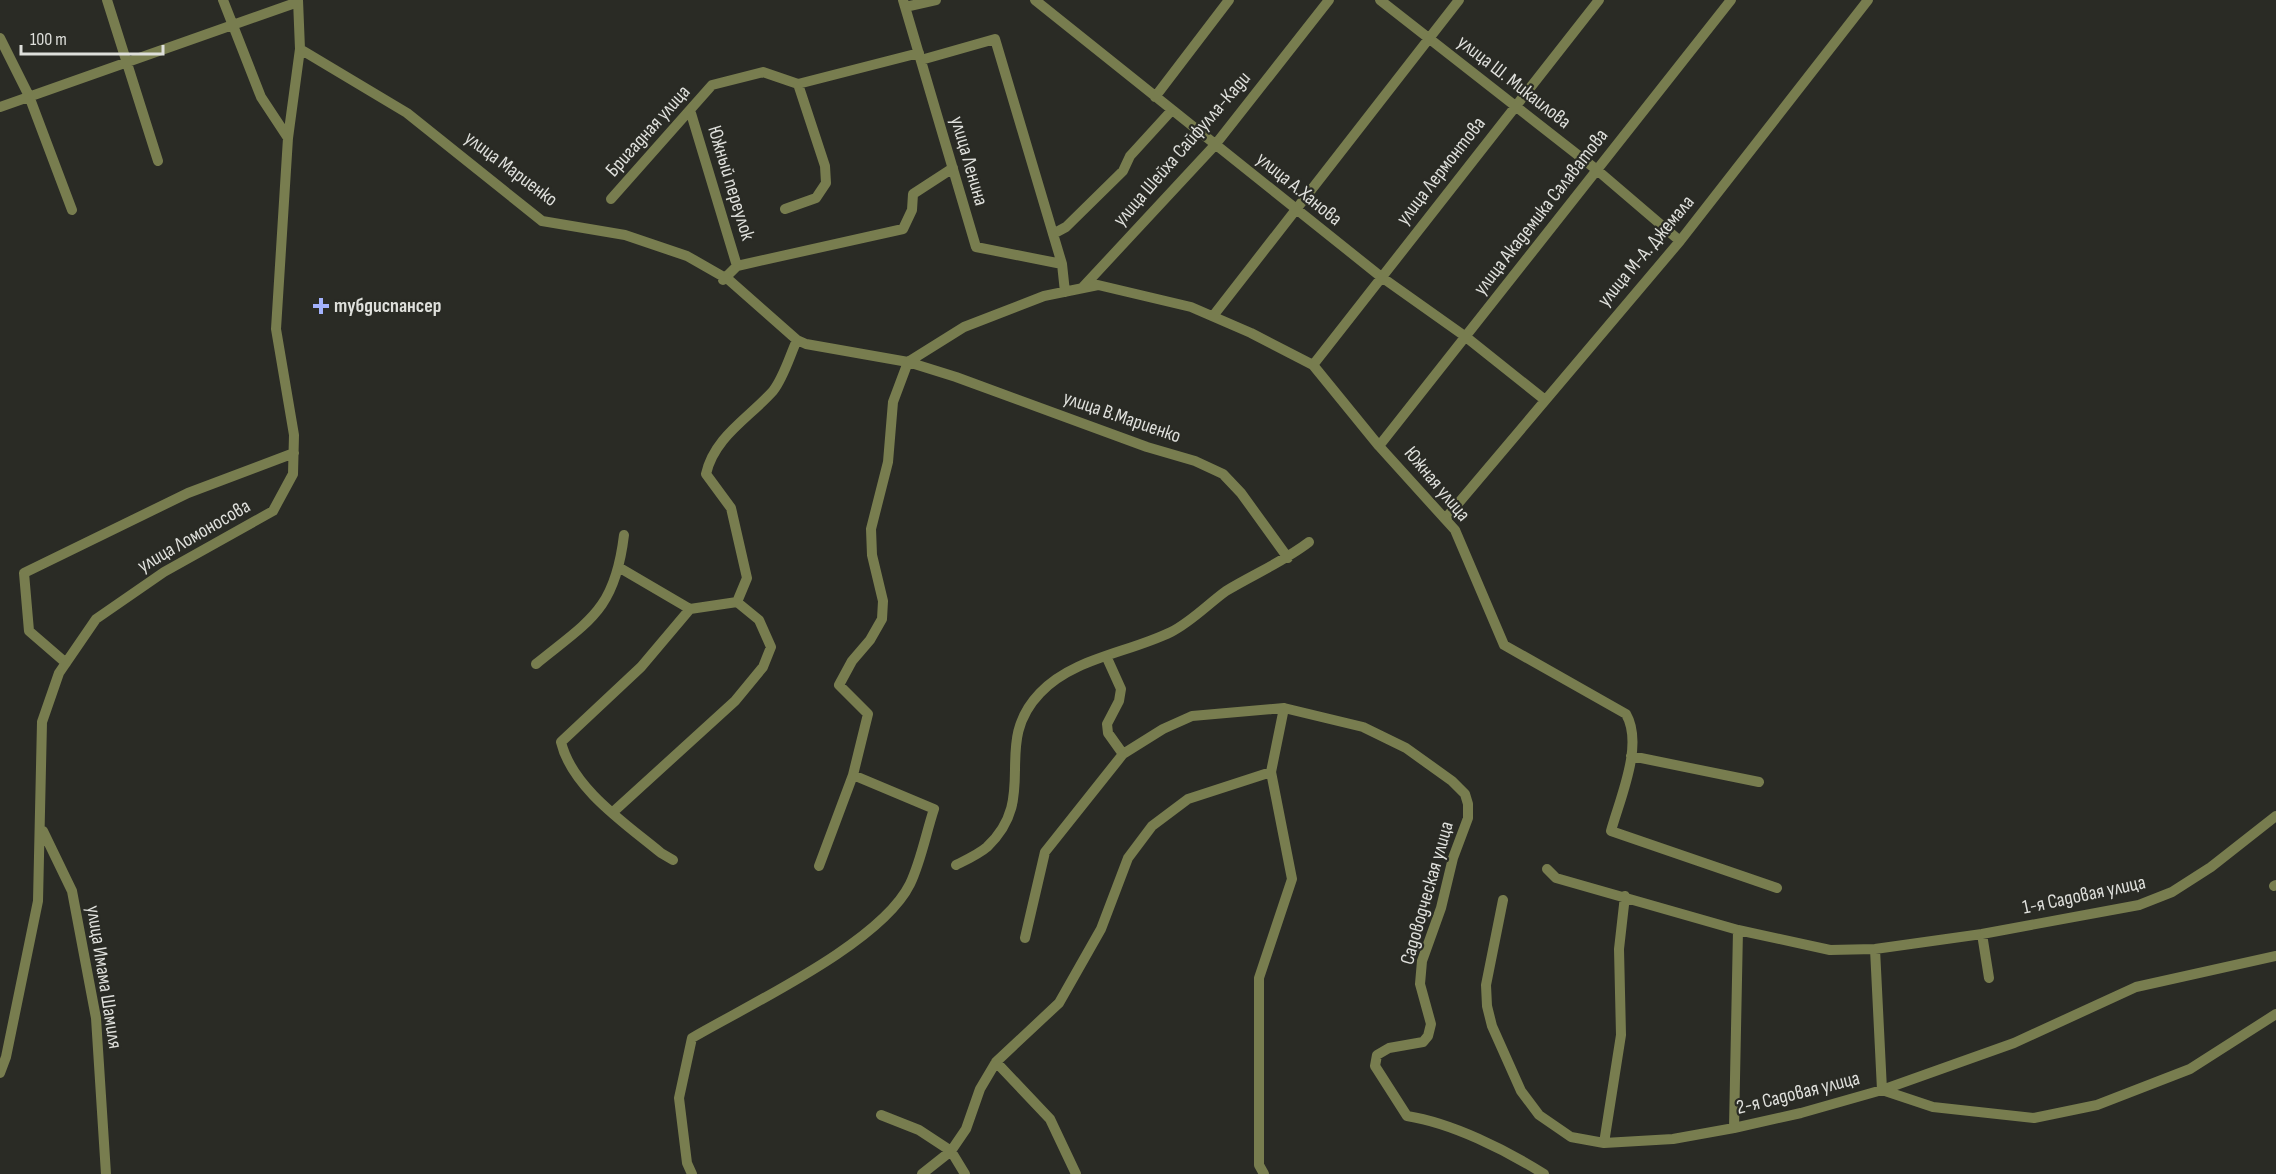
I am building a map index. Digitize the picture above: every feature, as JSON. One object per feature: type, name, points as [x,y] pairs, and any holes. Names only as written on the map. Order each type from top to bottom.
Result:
[{"type":"street","points":[[107,0],[158,161]]},
{"type":"street","points":[[223,0],[261,97],[288,138]]},
{"type":"street","points":[[904,3],[936,0]]},
{"type":"street","name":"улица А.Ханова","points":[[1035,0],[1380,276],[1466,337],[1545,400]]},
{"type":"street","points":[[1155,97],[1229,0]]},
{"type":"street","name":"улица Шейха Сайфулла-Кади","points":[[1080,289],[1215,145],[1329,0]]},
{"type":"street","name":"улица Ш. Микаилова","points":[[1380,0],[1597,170],[1680,241]]},
{"type":"street","points":[[1213,316],[1459,0]]},
{"type":"street","name":"улица Лермонтова","points":[[1312,364],[1599,0]]},
{"type":"street","name":"улица Академика Салаватова","points":[[1379,446],[1731,0]]},
{"type":"street","name":"улица М-А. Джемала","points":[[1445,519],[1680,241],[1867,0]]},
{"type":"street","points":[[0,107],[126,65],[298,1]]},
{"type":"street","name":"улица Ломоносова","points":[[0,1073],[6,1057],[39,901],[42,722],[59,673],[96,619],[164,572],[273,512],[293,474],[294,435],[276,329],[288,138],[300,49],[298,1]]},
{"type":"street","name":"улица Ленина","points":[[904,3],[976,248],[1062,264]]},
{"type":"street","points":[[0,38],[29,96],[72,210]]},
{"type":"street","points":[[785,209],[816,198],[826,183],[825,166],[798,84],[995,39],[1062,264],[1065,292]]},
{"type":"street","name":"улица Мариенко","points":[[300,49],[407,113],[542,221],[625,235],[687,256],[724,279],[798,340],[806,344],[908,362]]},
{"type":"street","name":"Бригадная улица","points":[[611,199],[712,85],[762,72],[798,84]]},
{"type":"street","name":"Южный переулок","points":[[690,110],[737,266]]},
{"type":"street","points":[[1053,234],[1066,227],[1123,171],[1130,156],[1172,110]]},
{"type":"street","points":[[724,279],[737,266],[903,230],[912,210],[913,194],[952,168]]},
{"type":"street","name":"Южная улица","points":[[908,362],[964,327],[1044,297],[1098,285],[1191,307],[1312,364],[1379,446],[1455,530],[1504,645],[1626,714],[1632,725],[1634,747],[1611,831],[1777,888]]},
{"type":"street","points":[[737,602],[747,578],[731,508],[706,474],[709,458],[717,446],[774,389],[798,340]]},
{"type":"street","points":[[819,866],[853,775],[868,714],[839,685],[852,661],[870,640],[882,619],[883,602],[872,555],[871,529],[888,462],[893,402],[908,362]]},
{"type":"street","name":"улица В.Мариенко","points":[[908,362],[957,377],[1147,447],[1195,461],[1223,474],[1241,493],[1288,558]]},
{"type":"street","points":[[66,663],[28,631],[24,573],[188,493],[294,453]]},
{"type":"street","points":[[536,664],[604,604],[620,568],[624,535]]},
{"type":"street","points":[[956,866],[987,847],[1010,818],[1016,797],[1016,736],[1021,717],[1043,690],[1083,662],[1107,658],[1173,631],[1227,591],[1288,558],[1308,542]]},
{"type":"street","points":[[612,813],[735,700],[763,668],[771,647],[759,620],[737,602],[690,609],[620,568]]},
{"type":"street","points":[[673,860],[661,853],[592,796],[563,753],[561,742],[641,667],[690,609]]},
{"type":"street","points":[[1107,658],[1121,689],[1119,701],[1107,724],[1108,733],[1123,754]]},
{"type":"street","points":[[1264,1174],[1259,1165],[1259,978],[1292,879],[1271,772],[1284,708]]},
{"type":"street","name":"Садоводческая улица","points":[[1025,938],[1045,852],[1123,754],[1163,729],[1192,716],[1284,708],[1363,727],[1383,735],[1452,781],[1465,794],[1468,818],[1453,858],[1442,908],[1422,961],[1420,984],[1431,1024],[1428,1035],[1423,1042],[1389,1048],[1377,1055],[1375,1066],[1407,1116],[1425,1119],[1513,1155],[1544,1174]]},
{"type":"street","points":[[1631,756],[1759,782]]},
{"type":"street","points":[[922,1174],[951,1152],[966,1129],[980,1089],[996,1062],[1059,1004],[1101,929],[1128,858],[1152,826],[1188,799],[1271,772]]},
{"type":"street","points":[[692,1174],[687,1163],[679,1098],[692,1038],[821,966],[887,915],[910,884],[934,810],[853,775]]},
{"type":"street","name":"1-я Садовая улица","points":[[1546,869],[1556,878],[1738,930],[1830,950],[1875,949],[1982,934],[2139,905],[2172,892],[2211,867],[2276,816]]},
{"type":"street","name":"улица Имама Шамиля","points":[[41,828],[72,891],[96,1018],[106,1174]]},
{"type":"street","points":[[1604,1143],[1621,1035],[1620,949],[1625,896]]},
{"type":"street","name":"2-я Садовая улица","points":[[1503,900],[1486,985],[1492,1026],[1521,1091],[1539,1114],[1571,1137],[1604,1143],[1673,1139],[1734,1128],[1801,1113],[1882,1090],[1934,1107],[2034,1118],[2097,1105],[2190,1069],[2276,1014]]},
{"type":"street","points":[[1734,1128],[1738,930]]},
{"type":"street","points":[[1982,934],[1989,978]]},
{"type":"street","points":[[1875,949],[1882,1090],[2014,1043],[2136,987],[2276,956]]},
{"type":"street","points":[[996,1062],[1050,1119],[1076,1174]]},
{"type":"street","points":[[881,1115],[919,1130],[951,1152],[965,1174]]},
{"type":"place","name":"тубдиспансер","points":[[321,306]]}]
